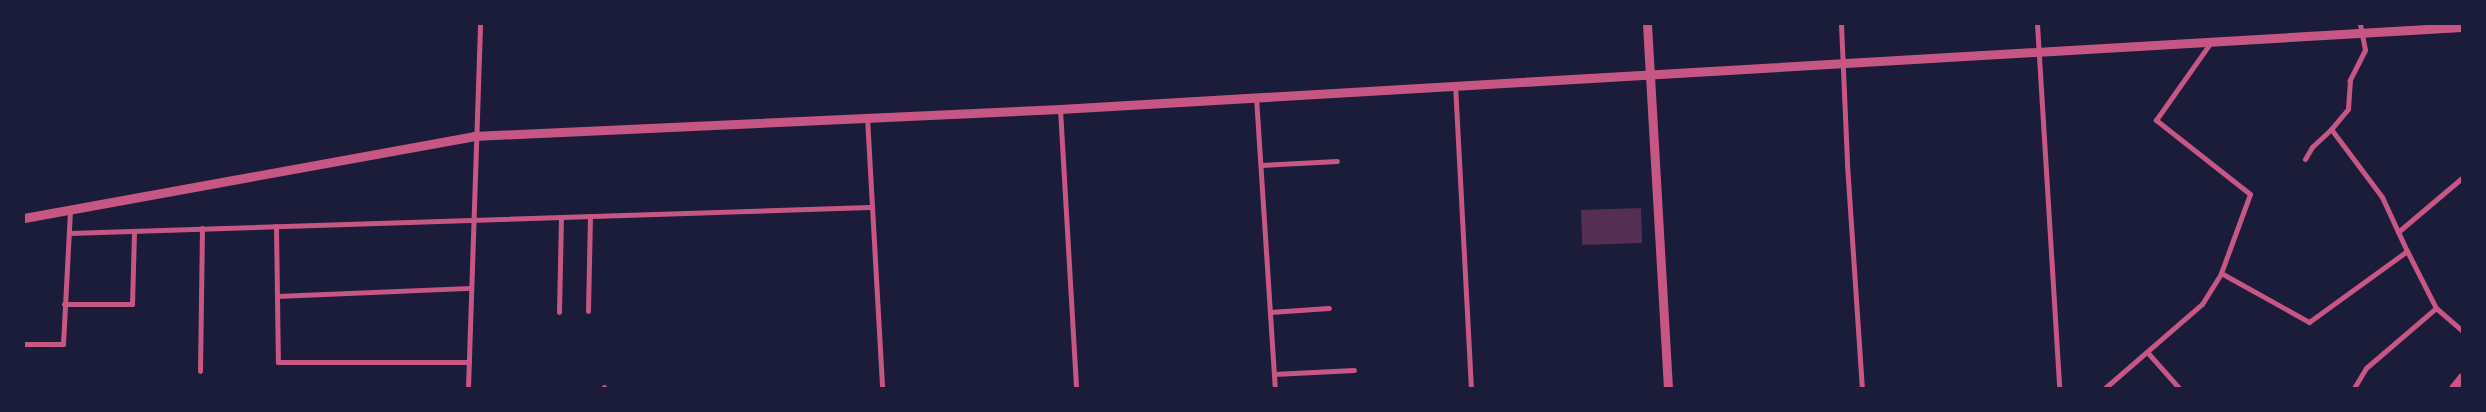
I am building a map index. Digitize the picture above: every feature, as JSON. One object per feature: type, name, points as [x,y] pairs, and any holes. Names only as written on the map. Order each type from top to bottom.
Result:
[{"type":"street","points":[[468,388],[474,136],[480,24]]},
{"type":"street","points":[[1647,24],[1668,388]]},
{"type":"street","points":[[1841,24],[1847,164],[1862,388]]},
{"type":"street","points":[[2037,24],[2059,388]]},
{"type":"street","points":[[2305,159],[2312,147],[2348,109],[2350,80],[2365,50],[2360,24]]},
{"type":"street","points":[[24,218],[474,136],[1060,109],[1455,83],[2462,27]]},
{"type":"street","points":[[2105,388],[2148,354],[2202,304],[2221,273],[2250,194],[2156,120],[2211,41]]},
{"type":"street","points":[[1455,83],[1471,388]]},
{"type":"street","points":[[1256,95],[1275,388]]},
{"type":"street","points":[[1060,109],[1076,388]]},
{"type":"street","points":[[867,117],[870,207],[882,388]]},
{"type":"street","points":[[2331,129],[2382,197],[2436,308],[2462,331]]},
{"type":"street","points":[[1260,165],[1337,161]]},
{"type":"street","points":[[2398,232],[2462,178]]},
{"type":"street","points":[[69,233],[870,207]]},
{"type":"street","points":[[24,344],[63,344],[70,211]]},
{"type":"street","points":[[588,311],[590,216]]},
{"type":"street","points":[[559,312],[560,217]]},
{"type":"street","points":[[276,226],[278,362],[469,362]]},
{"type":"street","points":[[200,371],[202,228]]},
{"type":"street","points":[[64,304],[132,304],[134,232]]},
{"type":"street","points":[[2221,273],[2309,322],[2407,251]]},
{"type":"street","points":[[277,296],[471,288]]},
{"type":"street","points":[[1270,312],[1329,308]]},
{"type":"street","points":[[2354,388],[2366,368],[2436,308]]},
{"type":"street","points":[[2148,354],[2179,388]]},
{"type":"street","points":[[1274,374],[1354,370]]},
{"type":"street","points":[[2453,388],[2462,377]]},
{"type":"building","points":[[1641,208],[1642,243],[1582,245],[1581,210]]}]
